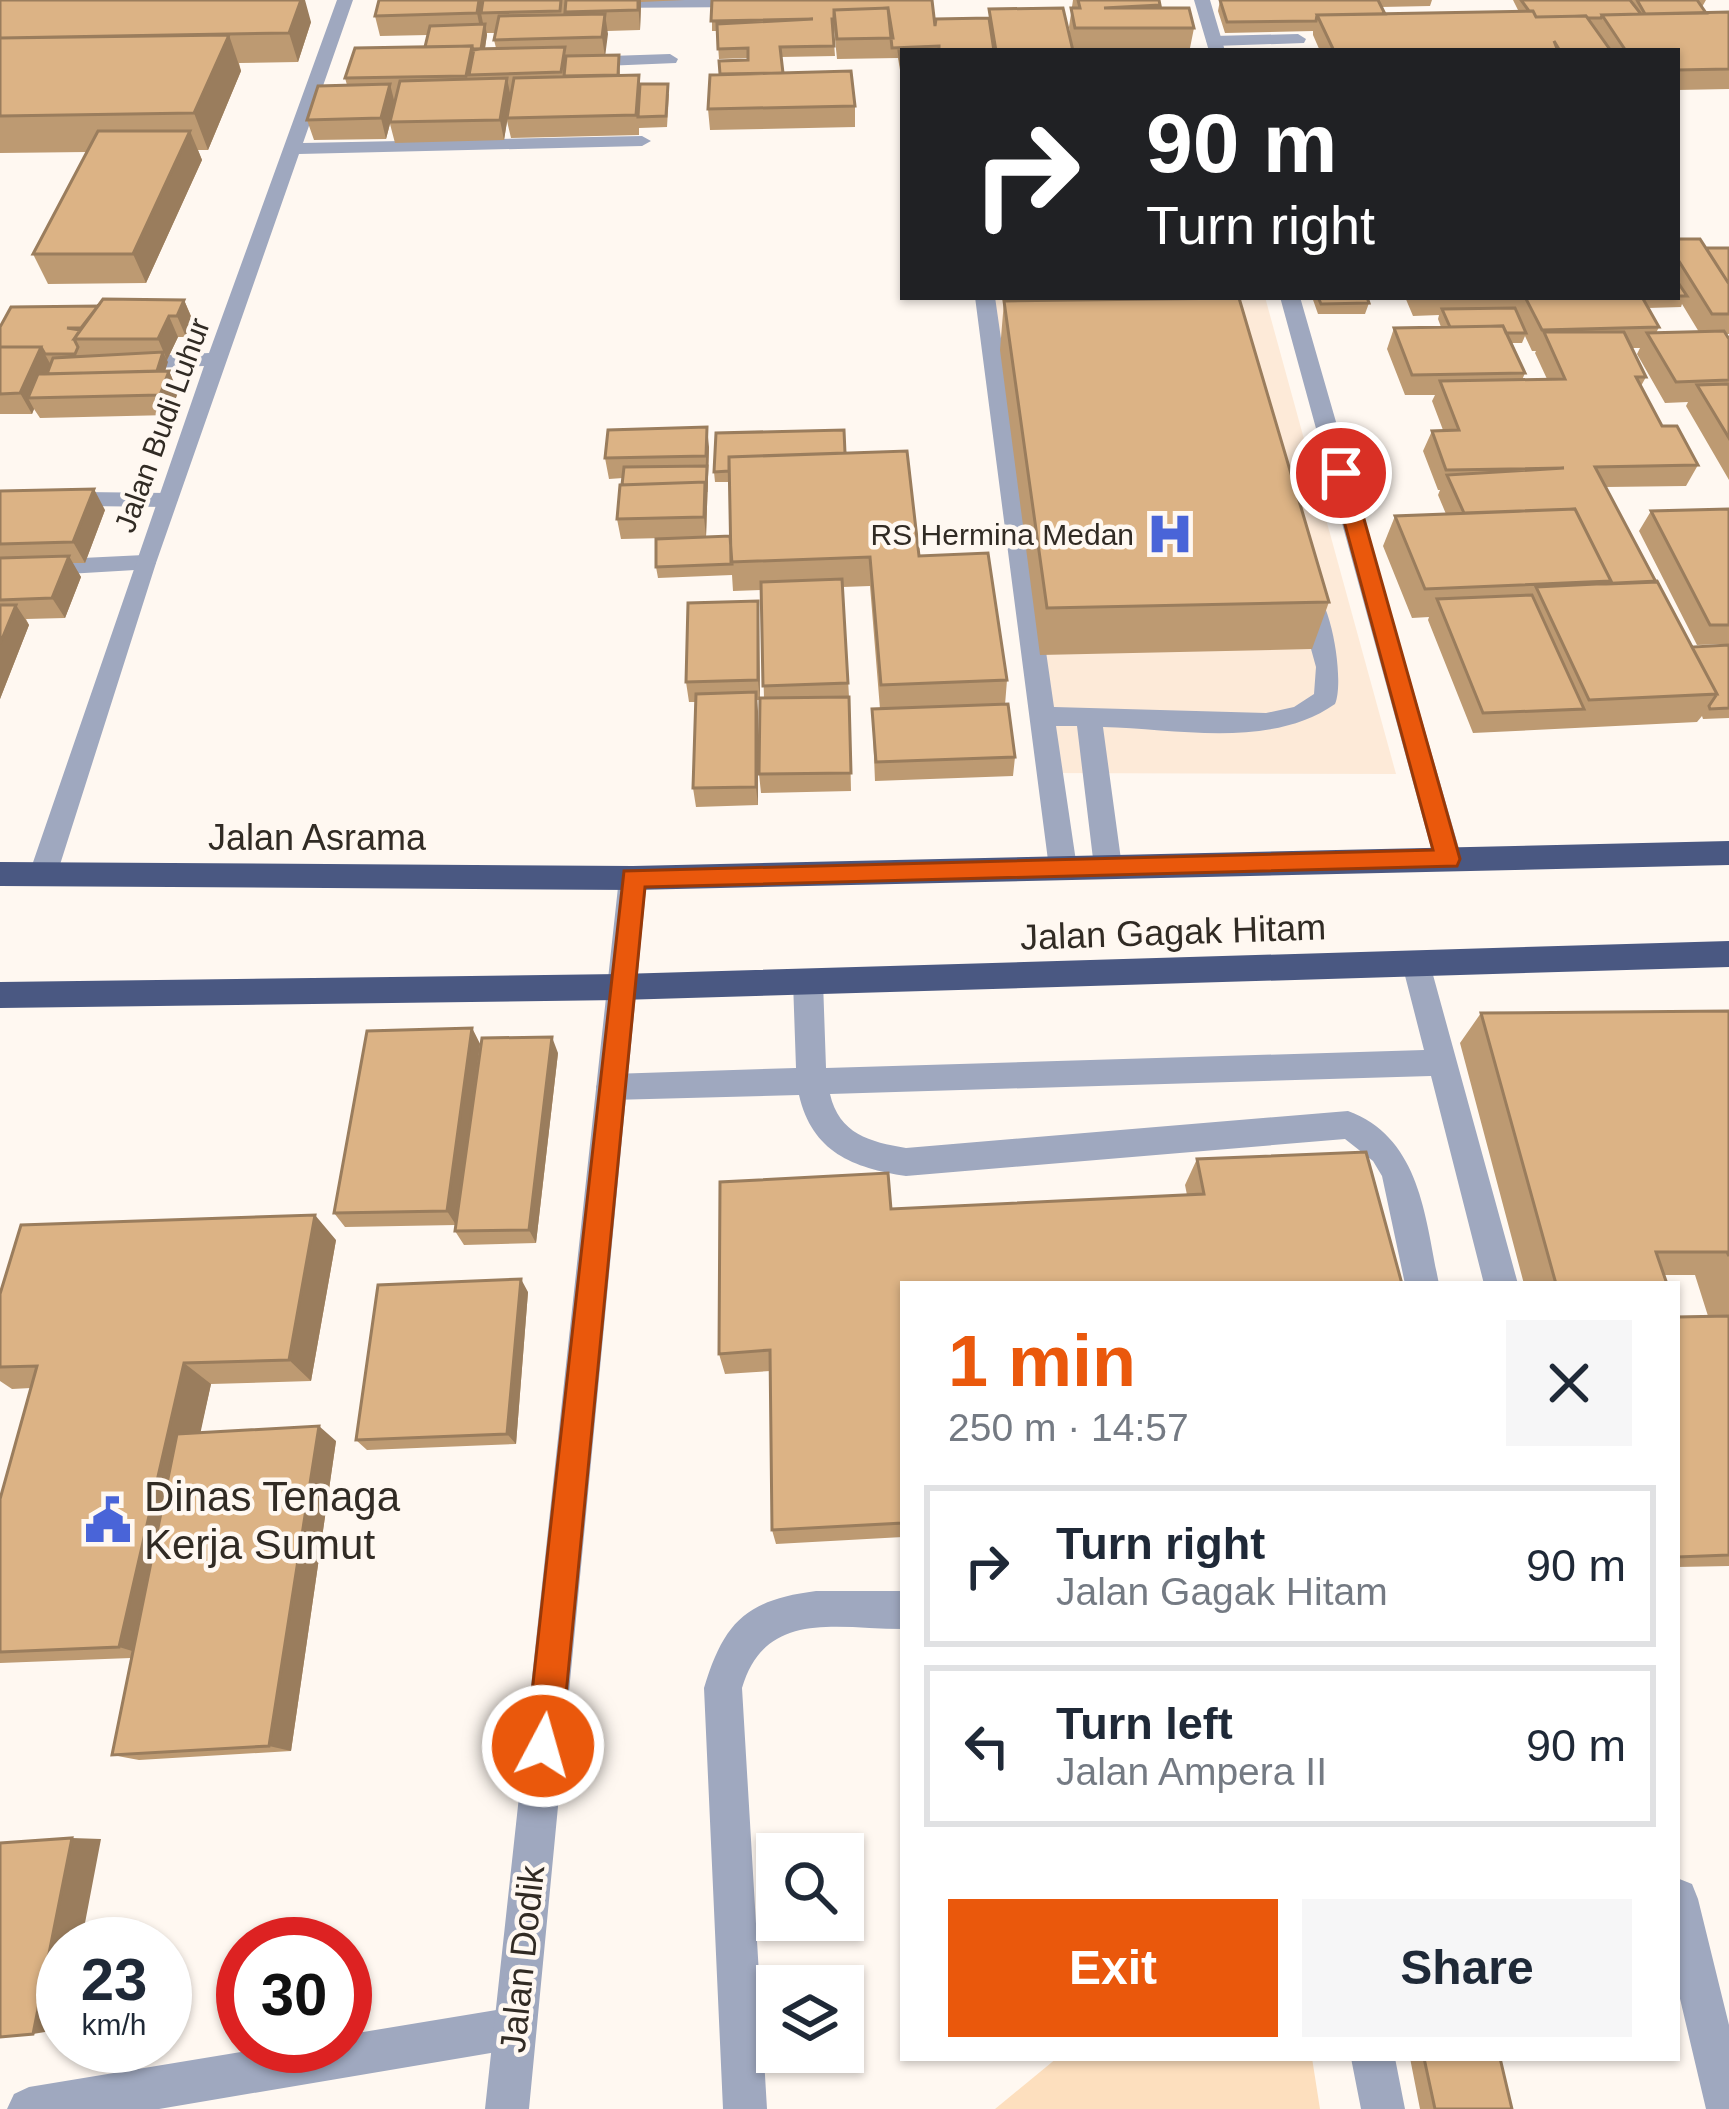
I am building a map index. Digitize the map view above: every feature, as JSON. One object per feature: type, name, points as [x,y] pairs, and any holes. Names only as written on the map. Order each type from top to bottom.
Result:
[{"type":"highway","name":"Jalan Gagak Hitam","points":[[633,878],[1729,853]]},
{"type":"highway","name":"Jalan Asrama","points":[[0,874],[633,878]]},
{"type":"highway","name":"Jalan Gagak Hitam","points":[[620,987],[1416,964],[1728,960]]},
{"type":"highway","points":[[0,995],[620,987]]},
{"type":"street","points":[[1202,0],[1216,46],[1298,39]]},
{"type":"street","points":[[573,6],[781,2]]},
{"type":"street","name":"Jalan Budi Luhur","points":[[43,874],[144,563],[293,149],[334,68],[351,7]]},
{"type":"street","points":[[554,62],[670,59]]},
{"type":"street","points":[[293,149],[642,141]]},
{"type":"street","points":[[986,300],[999,326],[1063,868]]},
{"type":"street","points":[[1291,300],[1448,859]]},
{"type":"street","points":[[98,365],[218,359]]},
{"type":"street","points":[[0,498],[167,500]]},
{"type":"street","points":[[0,571],[144,563]]},
{"type":"street","points":[[1046,716],[1266,722],[1301,715],[1326,698],[1328,667],[1302,575]]},
{"type":"street","points":[[1089,716],[1108,867]]},
{"type":"street","name":"Jalan Dodik","points":[[507,2109],[633,878]]},
{"type":"street","points":[[1416,964],[1438,1063],[1500,1281]]},
{"type":"street","points":[[808,981],[818,1115],[841,1147],[869,1160],[944,1160],[1327,1124],[1364,1130],[1379,1141],[1395,1167],[1421,1281]]},
{"type":"street","points":[[610,1087],[1438,1063]]},
{"type":"street","points":[[745,2109],[723,1688],[728,1658],[739,1637],[773,1614],[900,1610]]},
{"type":"street","points":[[1680,1911],[1728,2109]]},
{"type":"street","points":[[29,2109],[514,2028]]},
{"type":"street","points":[[1373,2061],[1383,2109]]},
{"type":"shaded area","name":"RS Hermina Medan","points":[[980,300],[1266,300],[1396,774],[1041,773]]},
{"type":"shaded area","points":[[1053,2061],[1312,2061],[1320,2109],[995,2109]]},
{"type":"building","points":[[0,0],[301,0],[289,33],[0,38]]},
{"type":"building","points":[[379,0],[479,0],[477,13],[375,16]]},
{"type":"building","points":[[483,0],[561,0],[560,11],[481,13]]},
{"type":"building","points":[[566,0],[638,0],[638,10],[565,12]]},
{"type":"building","points":[[712,0],[932,0],[935,26],[936,19],[989,18],[994,48],[892,48],[888,8],[834,10],[834,46],[780,47],[783,73],[720,74],[719,61],[748,60],[748,48],[718,49],[717,24],[813,19],[711,21]]},
{"type":"building","points":[[1078,0],[1159,0],[1160,5],[1104,8],[1189,8],[1194,28],[1075,28],[1071,8],[1080,8]]},
{"type":"building","points":[[1220,0],[1378,0],[1385,14],[1227,22]]},
{"type":"building","points":[[1521,0],[1630,0],[1641,14],[1536,17]]},
{"type":"building","points":[[1637,0],[1697,0],[1706,13],[1645,14]]},
{"type":"building","points":[[888,8],[893,38],[837,39],[834,10]]},
{"type":"building","points":[[1063,8],[1072,48],[996,48],[989,9]]},
{"type":"building","points":[[1533,11],[1536,17],[1586,16],[1609,48],[1558,48],[1554,41],[1557,48],[1333,48],[1317,15]]},
{"type":"building","points":[[1729,12],[1729,69],[1680,70],[1680,48],[1624,48],[1602,15]]},
{"type":"building","points":[[605,14],[602,37],[494,40],[499,16]]},
{"type":"building","points":[[485,24],[481,49],[425,47],[430,26]]},
{"type":"building","points":[[229,35],[194,113],[0,116],[0,38]]},
{"type":"building","points":[[472,46],[466,76],[345,78],[355,48]]},
{"type":"building","points":[[565,47],[561,72],[469,75],[474,49]]},
{"type":"building","points":[[619,55],[618,75],[564,76],[566,56]]},
{"type":"building","points":[[851,71],[855,106],[708,109],[710,75]]},
{"type":"building","points":[[639,75],[636,115],[507,118],[514,78]]},
{"type":"building","points":[[507,78],[500,120],[390,122],[400,81]]},
{"type":"building","points":[[390,84],[381,118],[307,120],[318,86]]},
{"type":"building","points":[[640,84],[668,84],[666,116],[638,117]]},
{"type":"building","points":[[98,131],[190,131],[133,254],[33,254]]},
{"type":"building","points":[[1680,239],[1700,239],[1729,284],[1729,314],[1712,314],[1680,263]]},
{"type":"building","points":[[1706,248],[1729,248],[1729,284]]},
{"type":"building","points":[[103,299],[184,300],[177,316],[169,316],[158,339],[74,339]]},
{"type":"building","name":"RS Hermina Medan","points":[[1240,300],[1329,602],[1047,608],[1004,301]]},
{"type":"building","points":[[1319,300],[1369,303],[1321,304]]},
{"type":"building","points":[[1527,300],[1644,300],[1659,327],[1542,330]]},
{"type":"building","points":[[98,306],[81,328],[67,328],[80,330],[74,339],[75,354],[45,354],[41,347],[0,347],[0,327],[11,307]]},
{"type":"building","points":[[1515,308],[1526,333],[1506,333],[1503,326],[1450,327],[1442,309]]},
{"type":"building","points":[[1503,326],[1525,373],[1412,375],[1394,328]]},
{"type":"building","points":[[1724,331],[1729,339],[1729,380],[1676,382],[1647,333]]},
{"type":"building","points":[[1544,332],[1624,332],[1646,377],[1636,377],[1662,426],[1677,426],[1698,465],[1595,467],[1656,582],[1609,584],[1575,509],[1464,513],[1447,475],[1564,468],[1446,470],[1432,431],[1459,430],[1440,381],[1565,379]]},
{"type":"building","points":[[0,347],[41,347],[20,393],[0,394]]},
{"type":"building","points":[[163,352],[157,371],[47,374],[53,358]]},
{"type":"building","points":[[169,371],[160,395],[28,398],[38,374]]},
{"type":"building","points":[[1729,384],[1729,438],[1697,385]]},
{"type":"building","points":[[707,427],[706,456],[605,458],[608,430]]},
{"type":"building","points":[[844,430],[845,453],[729,457],[729,471],[714,472],[716,433]]},
{"type":"building","points":[[907,451],[919,556],[988,553],[1007,680],[881,685],[870,557],[731,562],[729,457]]},
{"type":"building","points":[[707,466],[706,492],[705,482],[622,485],[624,467]]},
{"type":"building","points":[[705,482],[704,517],[617,519],[620,485]]},
{"type":"building","points":[[94,489],[73,542],[0,544],[0,491]]},
{"type":"building","points":[[1575,509],[1611,581],[1425,589],[1395,516]]},
{"type":"building","points":[[1729,509],[1729,625],[1710,625],[1651,511]]},
{"type":"building","points":[[730,536],[732,564],[656,567],[656,539]]},
{"type":"building","points":[[69,556],[52,598],[0,600],[0,558]]},
{"type":"building","points":[[842,579],[848,683],[763,686],[761,582]]},
{"type":"building","points":[[1657,581],[1717,694],[1589,700],[1536,587]]},
{"type":"building","points":[[1532,595],[1584,709],[1483,713],[1437,599]]},
{"type":"building","points":[[758,601],[758,680],[686,682],[688,603]]},
{"type":"building","points":[[0,605],[16,605],[0,644]]},
{"type":"building","points":[[1729,645],[1729,708],[1710,709],[1717,694],[1692,647]]},
{"type":"building","points":[[756,692],[756,787],[693,788],[696,694]]},
{"type":"building","points":[[849,697],[851,773],[759,774],[760,698]]},
{"type":"building","points":[[1008,704],[1015,757],[876,762],[872,709]]},
{"type":"building","points":[[1729,1011],[1729,1256],[1727,1252],[1656,1252],[1666,1281],[1555,1281],[1481,1013]]},
{"type":"building","points":[[472,1028],[447,1211],[334,1213],[367,1031]]},
{"type":"building","points":[[552,1037],[529,1230],[455,1231],[482,1038]]},
{"type":"building","points":[[1366,1152],[1401,1281],[900,1281],[900,1523],[772,1530],[770,1350],[719,1354],[720,1182],[888,1173],[891,1209],[1204,1194],[1197,1159]]},
{"type":"building","name":"Dinas Tenaga Kerja Sumut","points":[[315,1215],[289,1360],[184,1363],[119,1647],[0,1652],[0,1499],[37,1366],[0,1367],[0,1294],[21,1225]]},
{"type":"building","points":[[521,1279],[507,1434],[356,1440],[378,1285]]},
{"type":"building","points":[[1729,1316],[1729,1555],[1680,1557],[1680,1317]]},
{"type":"building","points":[[319,1426],[269,1746],[112,1755],[177,1434]]},
{"type":"building","points":[[72,1838],[56,1917],[36,1917],[33,2034],[0,2037],[0,1843]]},
{"type":"building","points":[[1425,2061],[1501,2061],[1512,2109],[1435,2109]]},
{"type":"place","name":"RS Hermina Medan","points":[[1170,534]]},
{"type":"place","name":"Dinas Tenaga Kerja Sumut","points":[[108,1520]]},
{"type":"route","points":[[543,1746],[633,878],[1448,859],[1341,473]]}]
